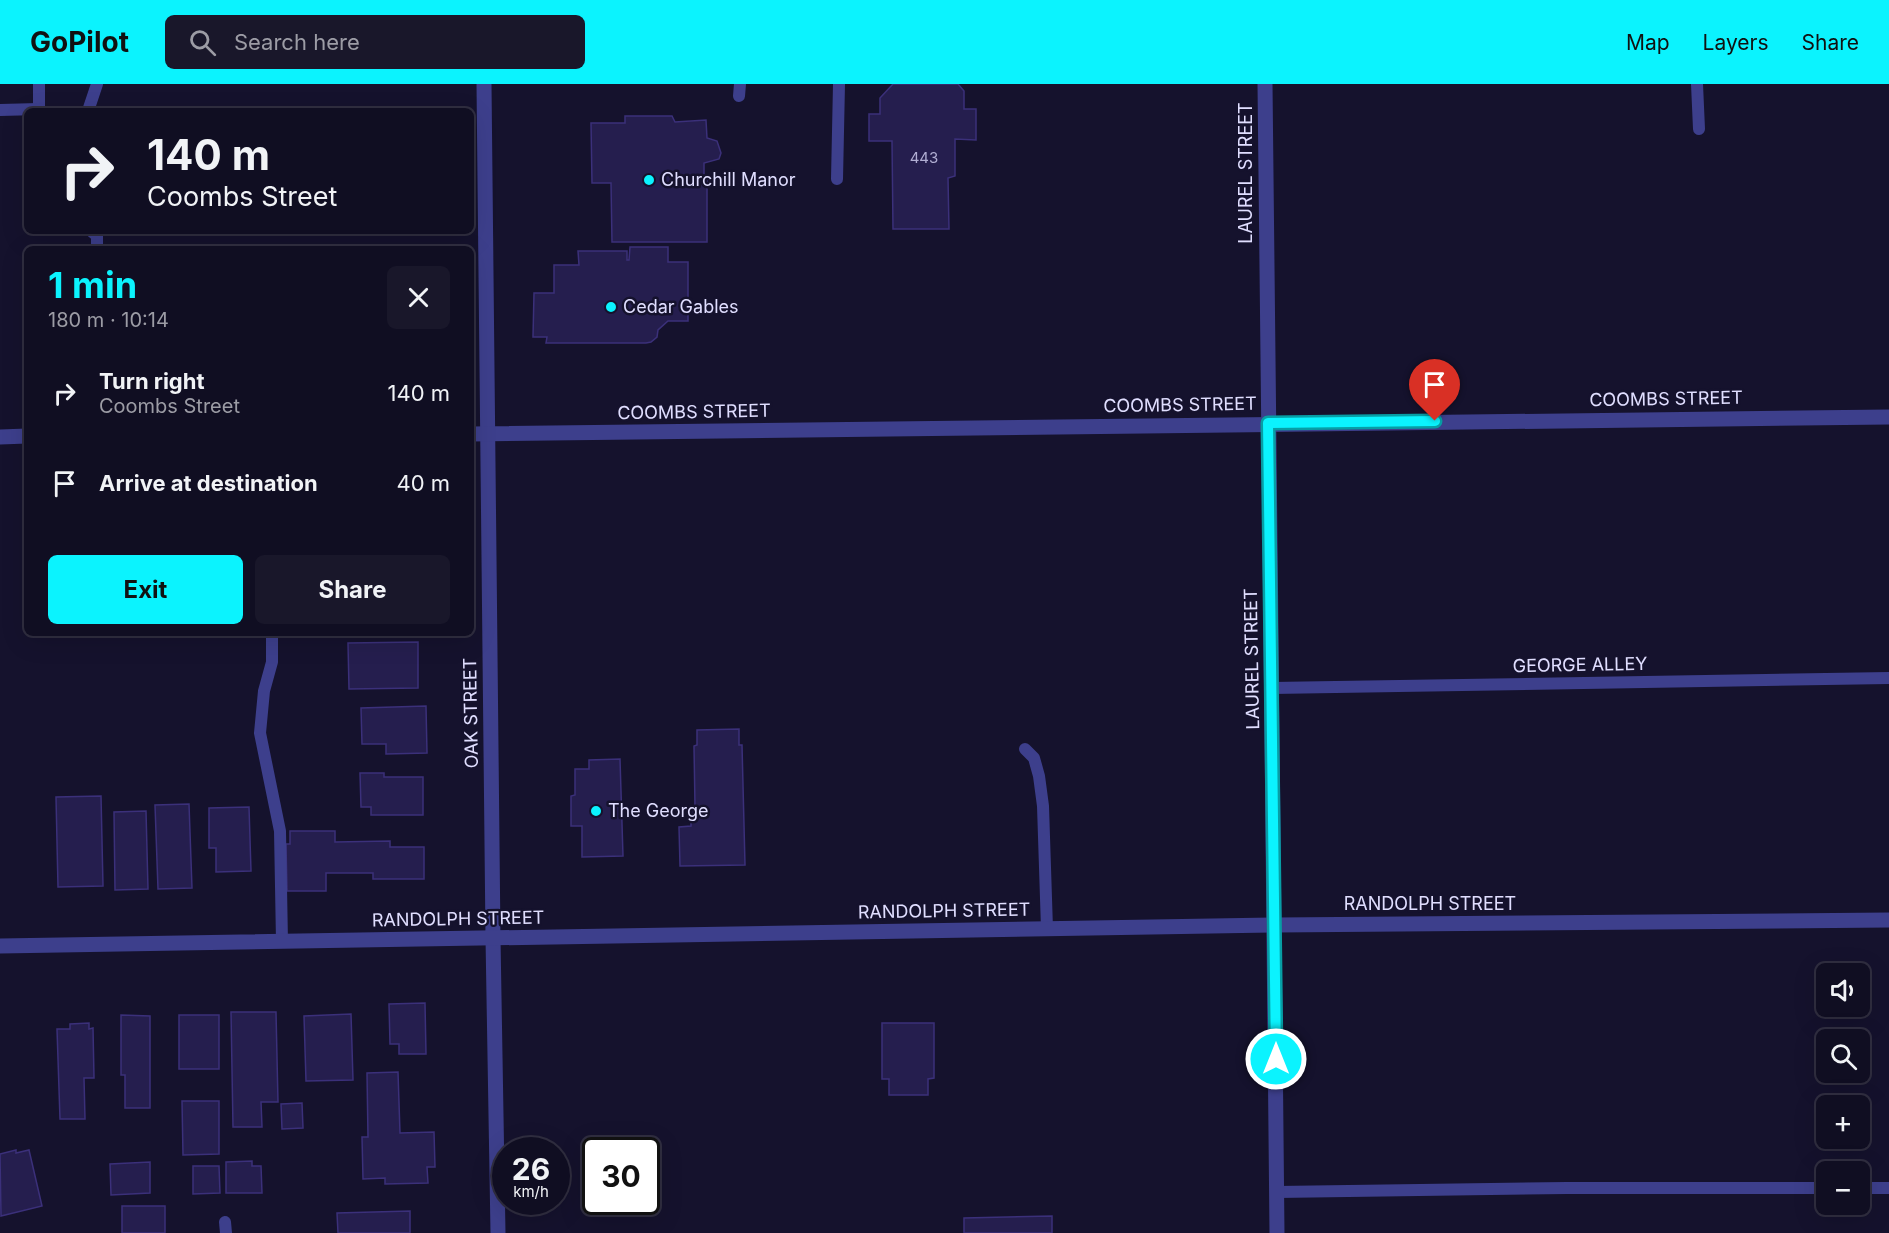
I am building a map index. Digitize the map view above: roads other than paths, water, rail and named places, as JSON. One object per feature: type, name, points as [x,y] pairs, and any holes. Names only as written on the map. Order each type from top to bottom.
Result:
[{"type":"street","name":"OAK STREET","points":[[484,84],[479,434],[493,938],[498,1233]]},
{"type":"street","name":"LAUREL STREET","points":[[1265,84],[1276,925],[1277,1233]]},
{"type":"street","name":"COOMBS STREET","points":[[479,434],[1889,417]]},
{"type":"street","points":[[0,437],[24,436]]},
{"type":"street","name":"RANDOLPH STREET","points":[[0,946],[1276,925],[1889,920]]},
{"type":"lane","points":[[39,84],[40,108]]},
{"type":"lane","points":[[89,108],[97,84]]},
{"type":"lane","points":[[837,179],[839,84]]},
{"type":"lane","points":[[1697,84],[1699,129]]},
{"type":"lane","points":[[0,110],[24,110]]},
{"type":"lane","points":[[272,636],[272,662],[264,691],[260,733],[274,812],[280,831],[282,942]]},
{"type":"lane","name":"GEORGE ALLEY","points":[[1272,688],[1889,678]]},
{"type":"lane","points":[[1025,749],[1034,758],[1040,776],[1047,929]]},
{"type":"lane","points":[[1277,1192],[1567,1188],[1816,1188]]},
{"type":"lane","points":[[1870,1188],[1889,1188]]},
{"type":"place","name":"Churchill Manor","points":[[649,180]]},
{"type":"place","name":"Cedar Gables","points":[[611,307]]},
{"type":"place","name":"The George","points":[[596,811]]}]
